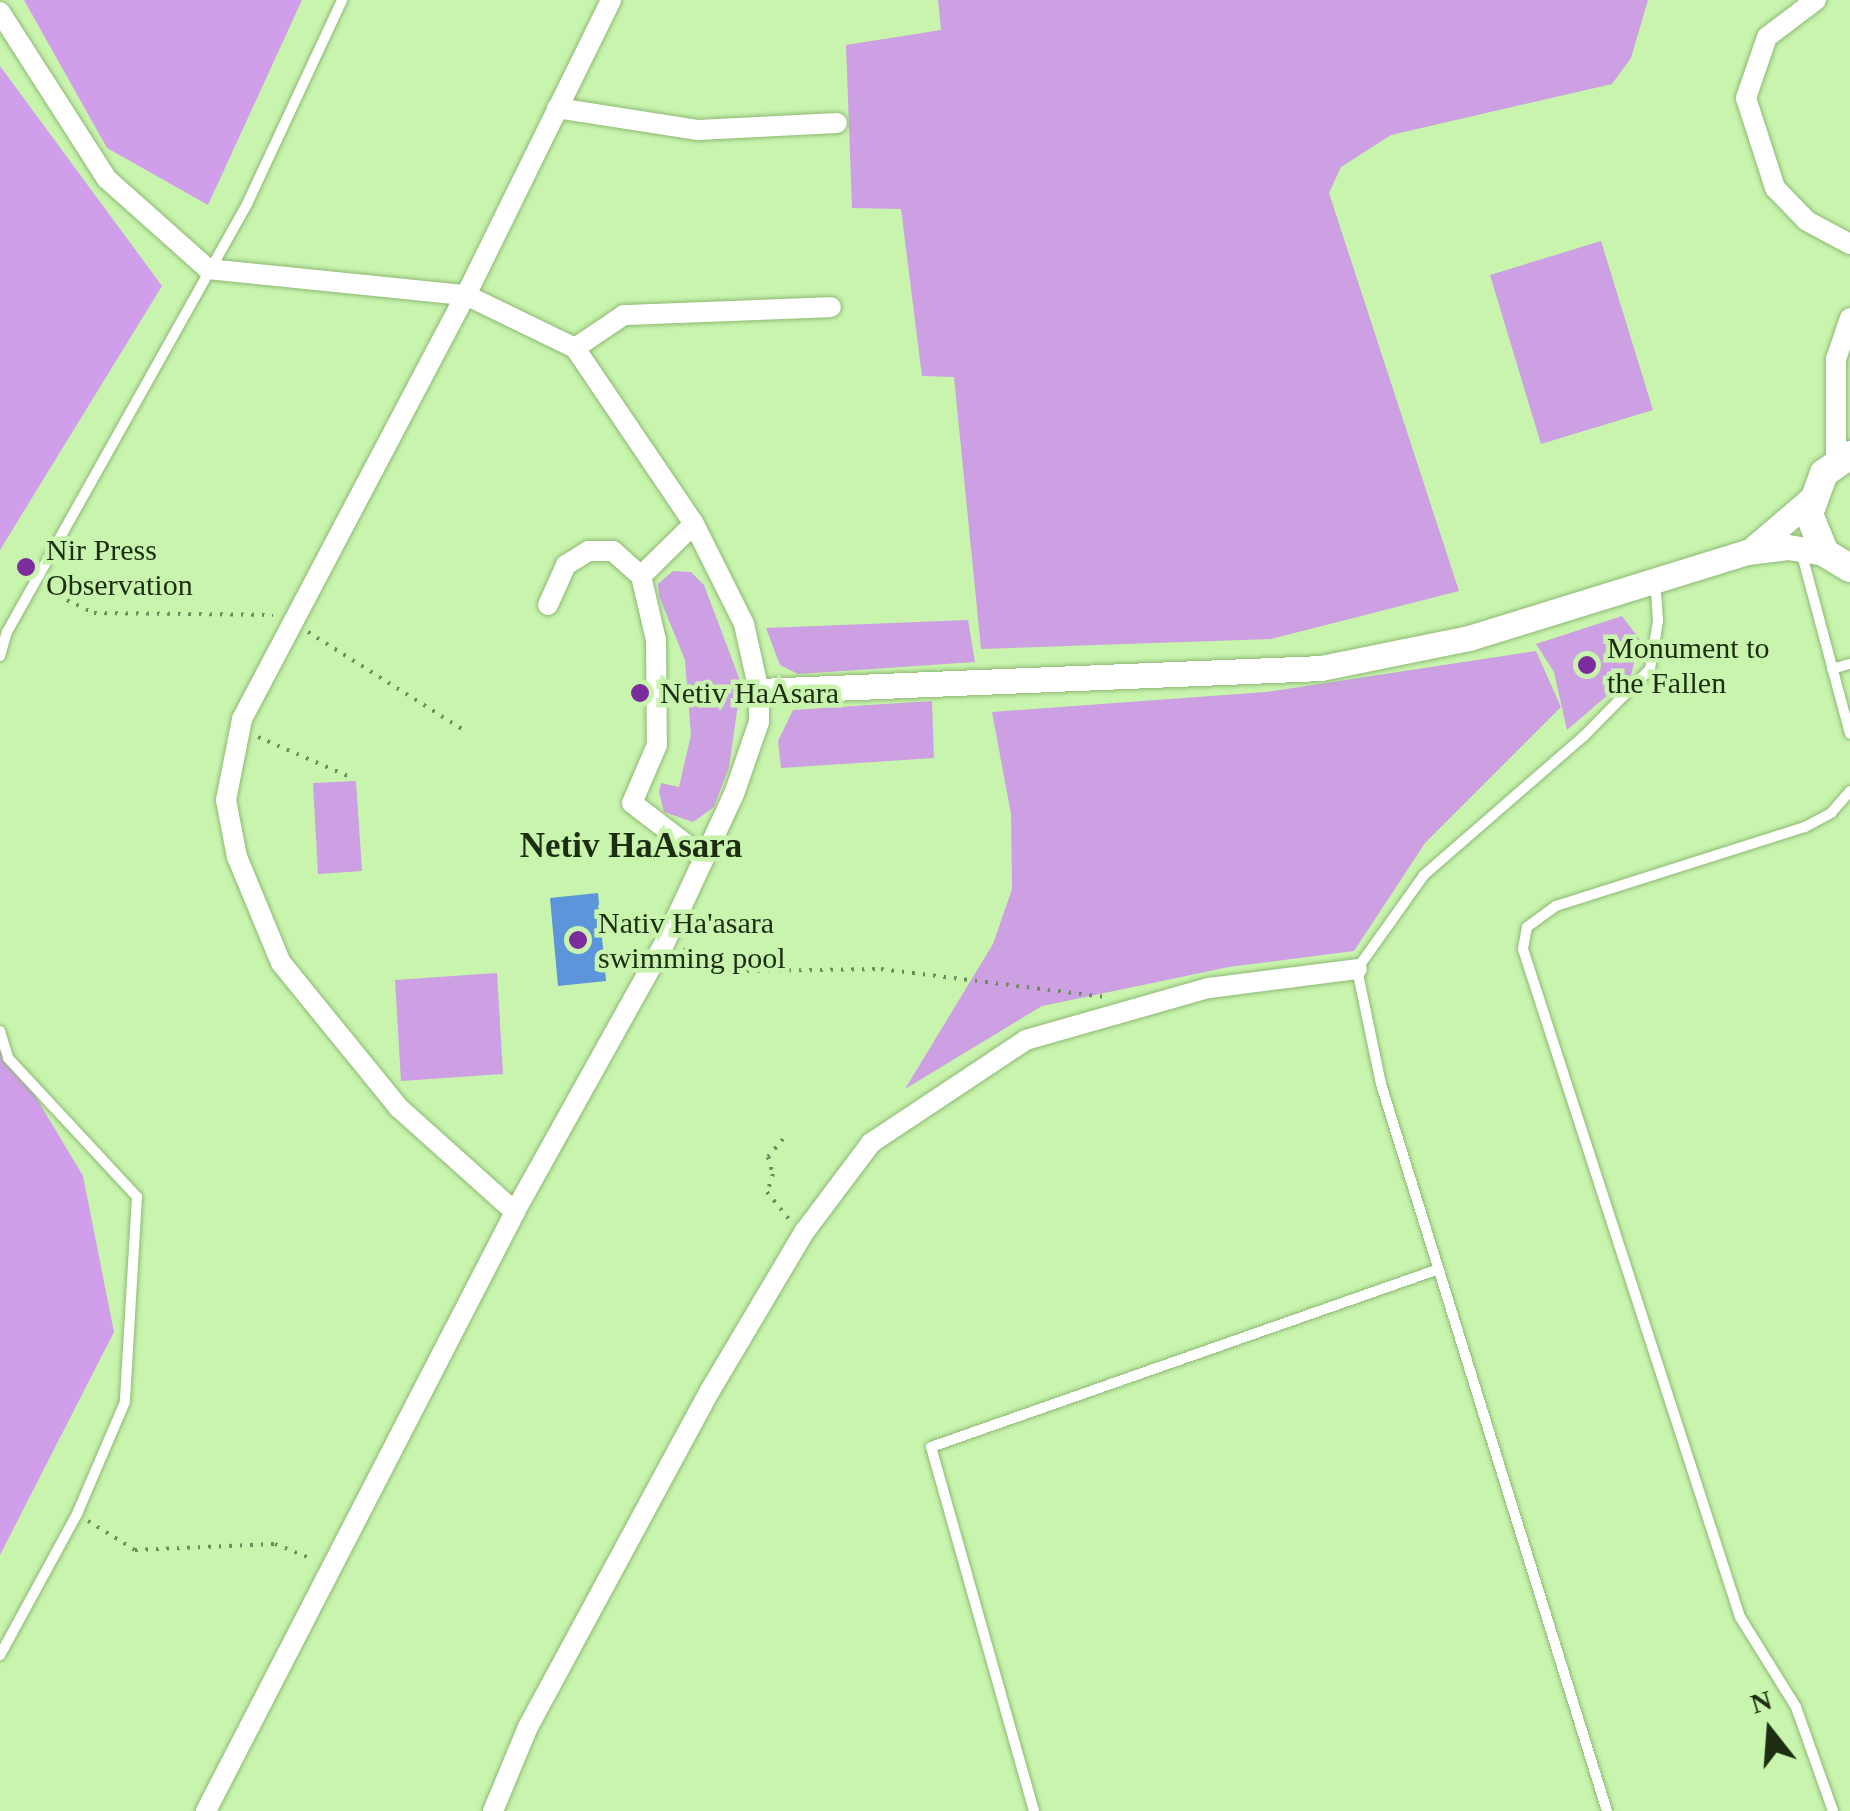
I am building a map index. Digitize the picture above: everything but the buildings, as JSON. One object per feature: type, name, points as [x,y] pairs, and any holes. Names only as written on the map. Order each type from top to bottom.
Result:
[{"type":"main road","points":[[1843,459],[1810,500],[1813,550],[1850,568]]},
{"type":"street","points":[[515,1212],[399,1108],[281,963],[237,857],[226,800],[240,729],[292,620],[466,295],[611,0]]},
{"type":"street","points":[[1816,0],[1767,37],[1746,98],[1775,188],[1807,221],[1850,244]]},
{"type":"street","points":[[0,12],[107,179],[208,269],[466,295],[575,348],[694,524],[744,624],[759,691],[759,722],[704,858],[664,942],[515,1212],[206,1811]]},
{"type":"street","points":[[556,108],[698,130],[837,124]]},
{"type":"street","points":[[575,348],[624,316],[831,308]]},
{"type":"street","points":[[1843,459],[1845,408],[1836,359],[1850,318]]},
{"type":"street","points":[[759,691],[1321,668],[1432,648],[1747,552],[1780,532],[1810,500]]},
{"type":"street","points":[[641,576],[694,524]]},
{"type":"street","points":[[1747,552],[1813,550]]},
{"type":"street","points":[[548,604],[566,565],[588,551],[613,551],[641,576],[656,640],[658,744],[632,802],[704,858]]},
{"type":"street","points":[[493,1811],[528,1727],[804,1230],[870,1143],[1026,1040],[1209,988],[1357,969]]},
{"type":"lane","points":[[0,656],[35,584],[247,204],[342,0]]},
{"type":"lane","points":[[1813,550],[1832,669],[1850,734]]},
{"type":"lane","points":[[1606,1811],[1381,1084],[1357,969],[1424,875],[1583,737],[1650,669],[1658,620],[1655,581]]},
{"type":"lane","points":[[1832,669],[1850,664]]},
{"type":"lane","points":[[1833,1811],[1796,1707],[1740,1617],[1523,949],[1527,927],[1556,906],[1805,827],[1832,813],[1850,791]]},
{"type":"lane","points":[[0,1031],[8,1058],[136,1196],[135,1309],[124,1402],[77,1514],[0,1654]]},
{"type":"lane","points":[[1034,1811],[931,1447],[1439,1269]]},
{"type":"path","points":[[35,584],[94,613],[292,620],[465,731]]},
{"type":"path","points":[[240,729],[350,777]]},
{"type":"path","points":[[664,942],[736,972],[881,969],[1114,998]]},
{"type":"path","points":[[783,1139],[768,1158],[767,1192],[804,1230]]},
{"type":"path","points":[[77,1514],[135,1550],[275,1544],[330,1567]]},
{"type":"shaded area","points":[[24,0],[302,0],[208,205],[107,148]]},
{"type":"shaded area","points":[[938,0],[1648,0],[1631,58],[1612,84],[1391,135],[1341,167],[1329,193],[1459,591],[1271,639],[981,649],[954,377],[922,376],[901,209],[852,208],[846,45],[941,30]]},
{"type":"shaded area","points":[[0,66],[162,286],[0,550]]},
{"type":"shaded area","points":[[1601,241],[1653,410],[1541,444],[1490,275]]},
{"type":"shaded area","points":[[673,571],[691,572],[704,585],[741,683],[729,767],[714,807],[693,822],[664,812],[659,792],[661,783],[679,787],[691,735],[685,660],[659,596],[658,584]]},
{"type":"shaded area","points":[[1622,616],[1640,640],[1631,675],[1567,730],[1554,672],[1536,644]]},
{"type":"shaded area","points":[[968,620],[975,662],[798,674],[780,665],[766,628]]},
{"type":"shaded area","points":[[1536,651],[1561,707],[1425,843],[1354,951],[1229,967],[1042,1006],[905,1089],[993,944],[1012,889],[1011,814],[992,712],[1266,692]]},
{"type":"shaded area","points":[[932,701],[934,758],[781,768],[778,741],[793,710]]},
{"type":"shaded area","points":[[356,781],[362,871],[318,874],[313,783]]},
{"type":"shaded area","points":[[497,973],[503,1074],[401,1081],[395,980]]},
{"type":"shaded area","points":[[0,1037],[83,1176],[114,1332],[0,1555]]},
{"type":"water","name":"Nativ Ha'asara swimming pool","points":[[598,893],[606,981],[558,986],[550,898]]},
{"type":"place","name":"Nir Press Observation","points":[[26,567]]},
{"type":"place","name":"Monument to the Fallen","points":[[1587,665]]},
{"type":"place","name":"Netiv HaAsara","points":[[640,693]]},
{"type":"place","name":"Nativ Ha'asara swimming pool","points":[[578,940]]},
{"type":"district","name":"Netiv HaAsara","points":[[631,846]]}]
